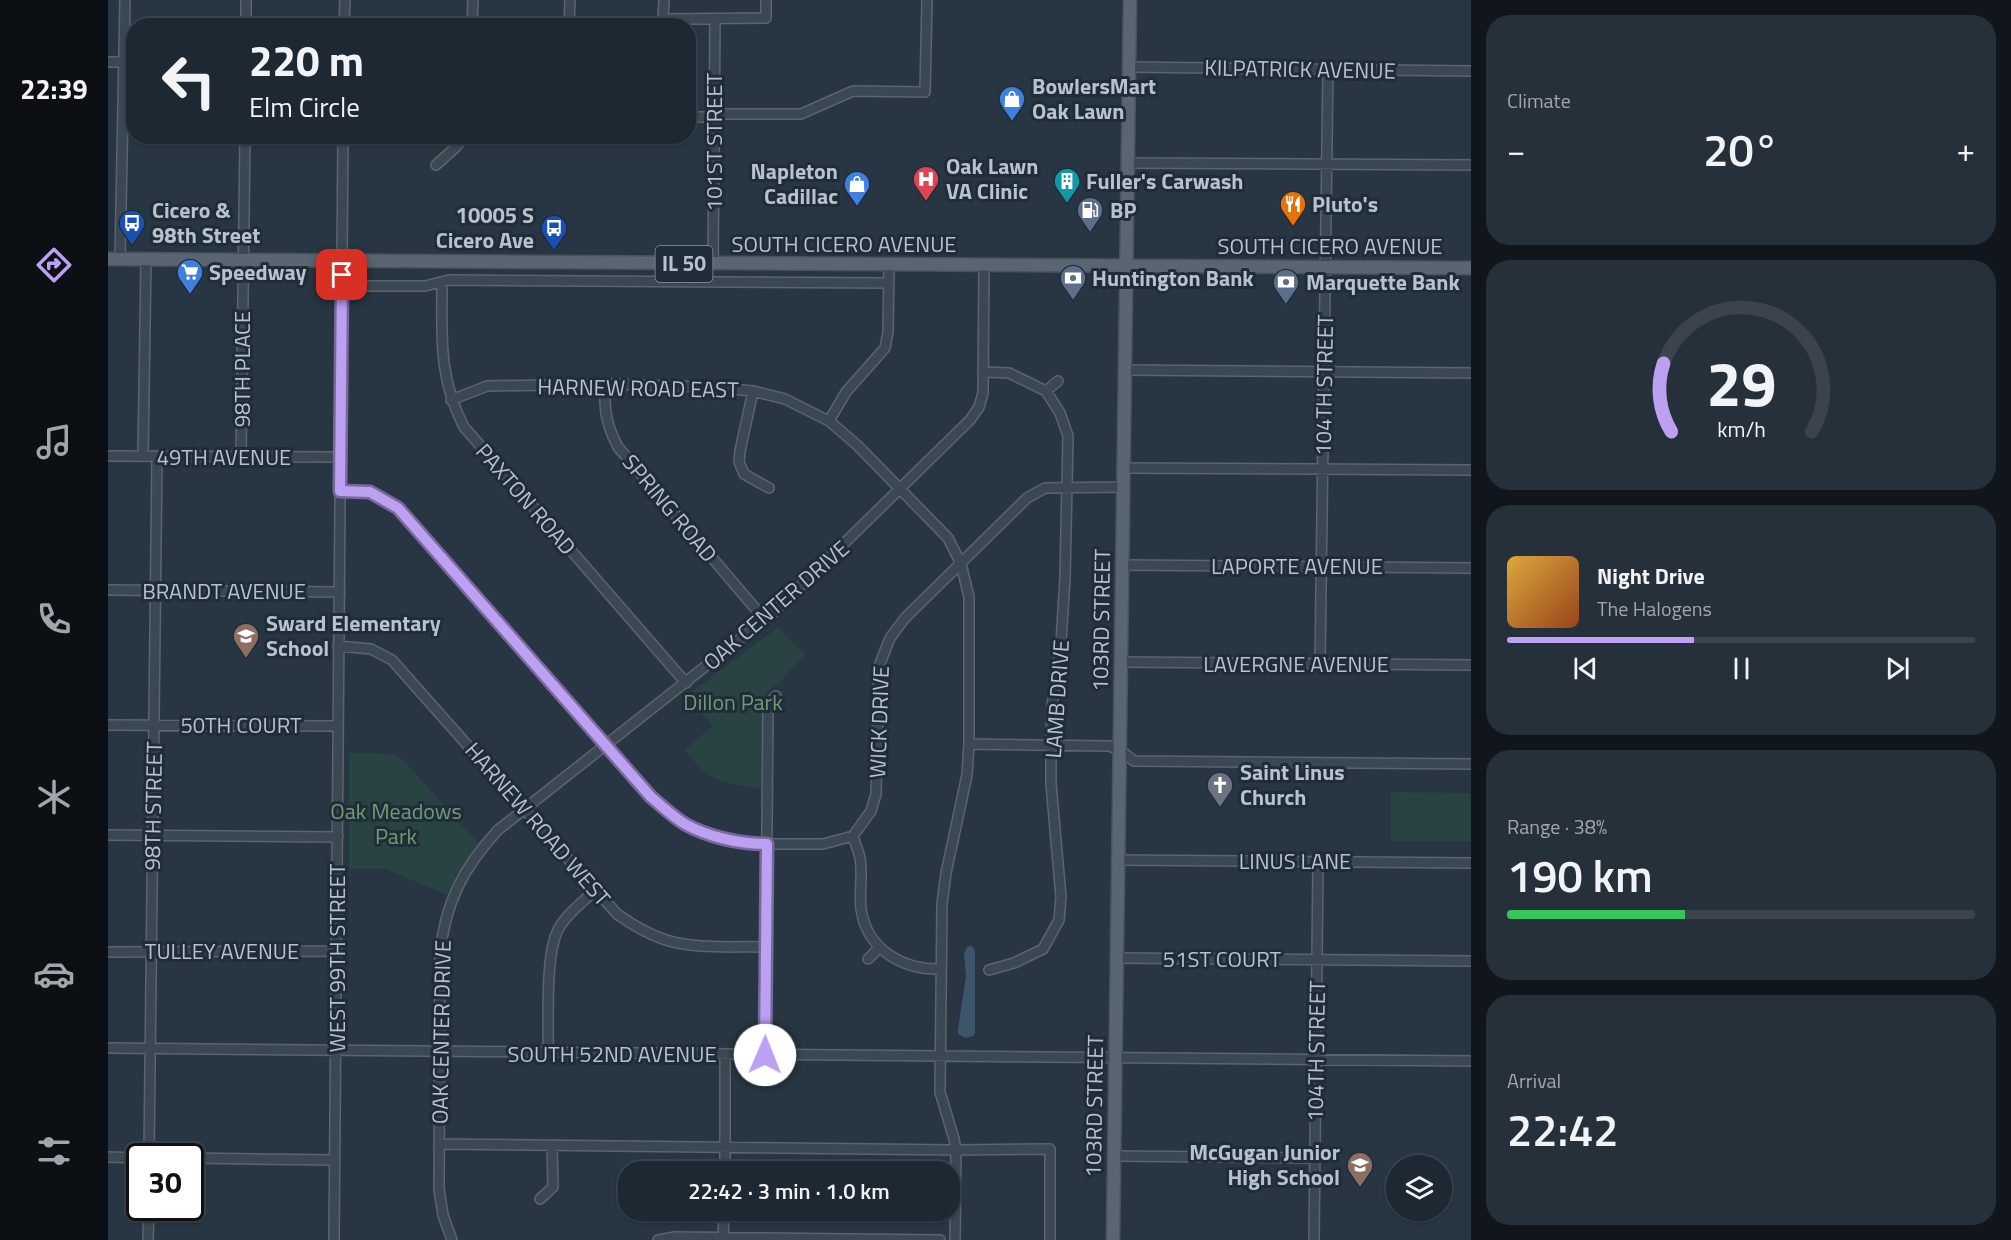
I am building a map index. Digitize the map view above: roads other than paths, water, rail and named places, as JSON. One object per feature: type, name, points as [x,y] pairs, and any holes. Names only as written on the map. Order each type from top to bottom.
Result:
[{"type":"main road","name":"103RD STREET","points":[[1113,1240],[1130,0]]},
{"type":"main road","name":"SOUTH CICERO AVENUE","points":[[114,260],[1471,268]]},
{"type":"street","points":[[125,0],[126,18]]},
{"type":"street","points":[[246,0],[246,18]]},
{"type":"street","points":[[344,18],[345,0]]},
{"type":"street","points":[[472,18],[473,0]]},
{"type":"street","points":[[570,0],[570,18]]},
{"type":"street","points":[[663,18],[664,0]]},
{"type":"street","points":[[696,20],[766,18],[766,0]]},
{"type":"street","points":[[696,116],[801,114],[845,93],[859,91],[925,92],[927,0]]},
{"type":"street","name":"101ST STREET","points":[[714,264],[715,20]]},
{"type":"street","points":[[108,62],[126,62]]},
{"type":"street","name":"KILPATRICK AVENUE","points":[[1129,67],[1471,71]]},
{"type":"street","name":"104TH STREET","points":[[1320,664],[1328,69]]},
{"type":"street","points":[[114,260],[126,102]]},
{"type":"street","name":"98TH PLACE","points":[[241,457],[245,144]]},
{"type":"street","name":"WEST 99TH STREET","points":[[334,1240],[343,144]]},
{"type":"street","points":[[436,165],[458,144]]},
{"type":"street","points":[[1128,163],[1471,165]]},
{"type":"street","points":[[143,456],[146,260]]},
{"type":"street","points":[[829,421],[846,392],[885,348],[888,332],[889,265]]},
{"type":"street","name":"OAK CENTER DRIVE","points":[[452,1240],[442,1215],[439,1190],[440,954],[451,902],[462,876],[483,846],[498,830],[765,620],[901,490],[970,420],[979,407],[983,393],[984,266]]},
{"type":"street","name":"SOUTH CICERO AVENUE","points":[[342,286],[425,286],[449,280],[889,283]]},
{"type":"street","name":"PAXTON ROAD","points":[[442,282],[443,370],[451,400],[464,427],[483,452],[686,683]]},
{"type":"street","points":[[1125,370],[1471,373]]},
{"type":"street","points":[[984,372],[1010,373],[1046,391],[1058,381]]},
{"type":"street","name":"HARNEW ROAD EAST","points":[[451,400],[487,386],[605,384],[708,387],[753,391],[785,399],[829,421],[857,445],[948,538],[961,564],[969,597],[967,775],[946,873],[942,904],[942,1102],[956,1150],[955,1240]]},
{"type":"street","name":"SPRING ROAD","points":[[605,384],[604,408],[608,428],[618,447],[765,620]]},
{"type":"street","points":[[753,391],[739,462],[744,474],[769,488]]},
{"type":"street","name":"LAMB DRIVE","points":[[989,969],[1014,963],[1043,949],[1059,920],[1061,897],[1051,744],[1052,706],[1062,622],[1068,436],[1060,413],[1046,391]]},
{"type":"street","name":"49TH AVENUE","points":[[108,456],[340,457]]},
{"type":"street","name":"98TH STREET","points":[[149,1143],[157,456]]},
{"type":"street","points":[[1124,468],[1471,470]]},
{"type":"street","name":"WICK DRIVE","points":[[853,836],[871,811],[876,794],[879,666],[885,646],[905,618],[1027,498],[1045,488],[1123,487]]},
{"type":"street","points":[[340,491],[370,492],[398,508],[605,747],[651,797],[685,824],[723,839],[754,844],[823,844],[853,836],[860,858],[863,917],[869,933],[879,948],[897,960],[912,966],[941,969]]},
{"type":"street","name":"LAPORTE AVENUE","points":[[1122,565],[1471,568]]},
{"type":"street","name":"BRANDT AVENUE","points":[[108,590],[340,592]]},
{"type":"street","name":"HARNEW ROAD WEST","points":[[338,646],[371,649],[392,660],[594,891],[617,914],[663,939],[693,945],[766,947]]},
{"type":"street","name":"LAVERGNE AVENUE","points":[[1121,662],[1471,665]]},
{"type":"street","points":[[765,1055],[768,709],[769,703],[776,696]]},
{"type":"street","name":"50TH COURT","points":[[108,725],[338,726]]},
{"type":"street","points":[[969,744],[1109,746],[1120,750],[1134,761],[1471,764]]},
{"type":"street","points":[[108,835],[338,837]]},
{"type":"street","name":"LINUS LANE","points":[[1119,860],[1471,863]]},
{"type":"street","name":"104TH STREET","points":[[1314,1240],[1318,862]]},
{"type":"street","points":[[548,1053],[550,953],[557,931],[594,891]]},
{"type":"street","points":[[868,959],[879,948]]},
{"type":"street","name":"TULLEY AVENUE","points":[[108,952],[337,951]]},
{"type":"street","name":"51ST COURT","points":[[1117,958],[1471,961]]},
{"type":"street","name":"SOUTH 52ND AVENUE","points":[[108,1048],[439,1053],[941,1054],[1471,1061]]},
{"type":"street","points":[[724,1161],[725,1054]]},
{"type":"street","points":[[439,1144],[1050,1149],[1050,1240]]},
{"type":"street","points":[[540,1199],[553,1187],[552,1145]]},
{"type":"street","points":[[1114,1156],[1314,1158]]},
{"type":"street","points":[[108,1157],[126,1158]]},
{"type":"street","points":[[204,1158],[334,1160]]},
{"type":"street","points":[[148,1240],[149,1221]]},
{"type":"street","points":[[723,1239],[724,1221]]},
{"type":"street","points":[[658,1240],[675,1237],[940,1240]]},
{"type":"water","points":[[970,946],[975,952],[975,1033],[966,1038],[958,1034],[958,1029],[966,976],[964,954]]},
{"type":"place","name":"BowlersMart Oak Lawn","points":[[1012,122]]},
{"type":"place","name":"Oak Lawn VA Clinic","points":[[926,202]]},
{"type":"place","name":"Fuller's Carwash","points":[[1067,204]]},
{"type":"place","name":"Napleton Cadillac","points":[[857,207]]},
{"type":"place","name":"Pluto's","points":[[1293,227]]},
{"type":"place","name":"BP","points":[[1090,233]]},
{"type":"place","name":"Cicero & 98th Street","points":[[132,246]]},
{"type":"place","name":"10005 S Cicero Ave","points":[[554,251]]},
{"type":"place","name":"Speedway","points":[[190,295]]},
{"type":"place","name":"Huntington Bank","points":[[1073,301]]},
{"type":"place","name":"Marquette Bank","points":[[1286,305]]},
{"type":"place","name":"Sward Elementary School","points":[[246,659]]},
{"type":"place","name":"Saint Linus Church","points":[[1220,808]]},
{"type":"place","name":"McGugan Junior High School","points":[[1360,1188]]},
{"type":"park label","name":"Dillon Park","points":[[733,702]]},
{"type":"park label","name":"Oak Meadows Park","points":[[396,824]]}]
